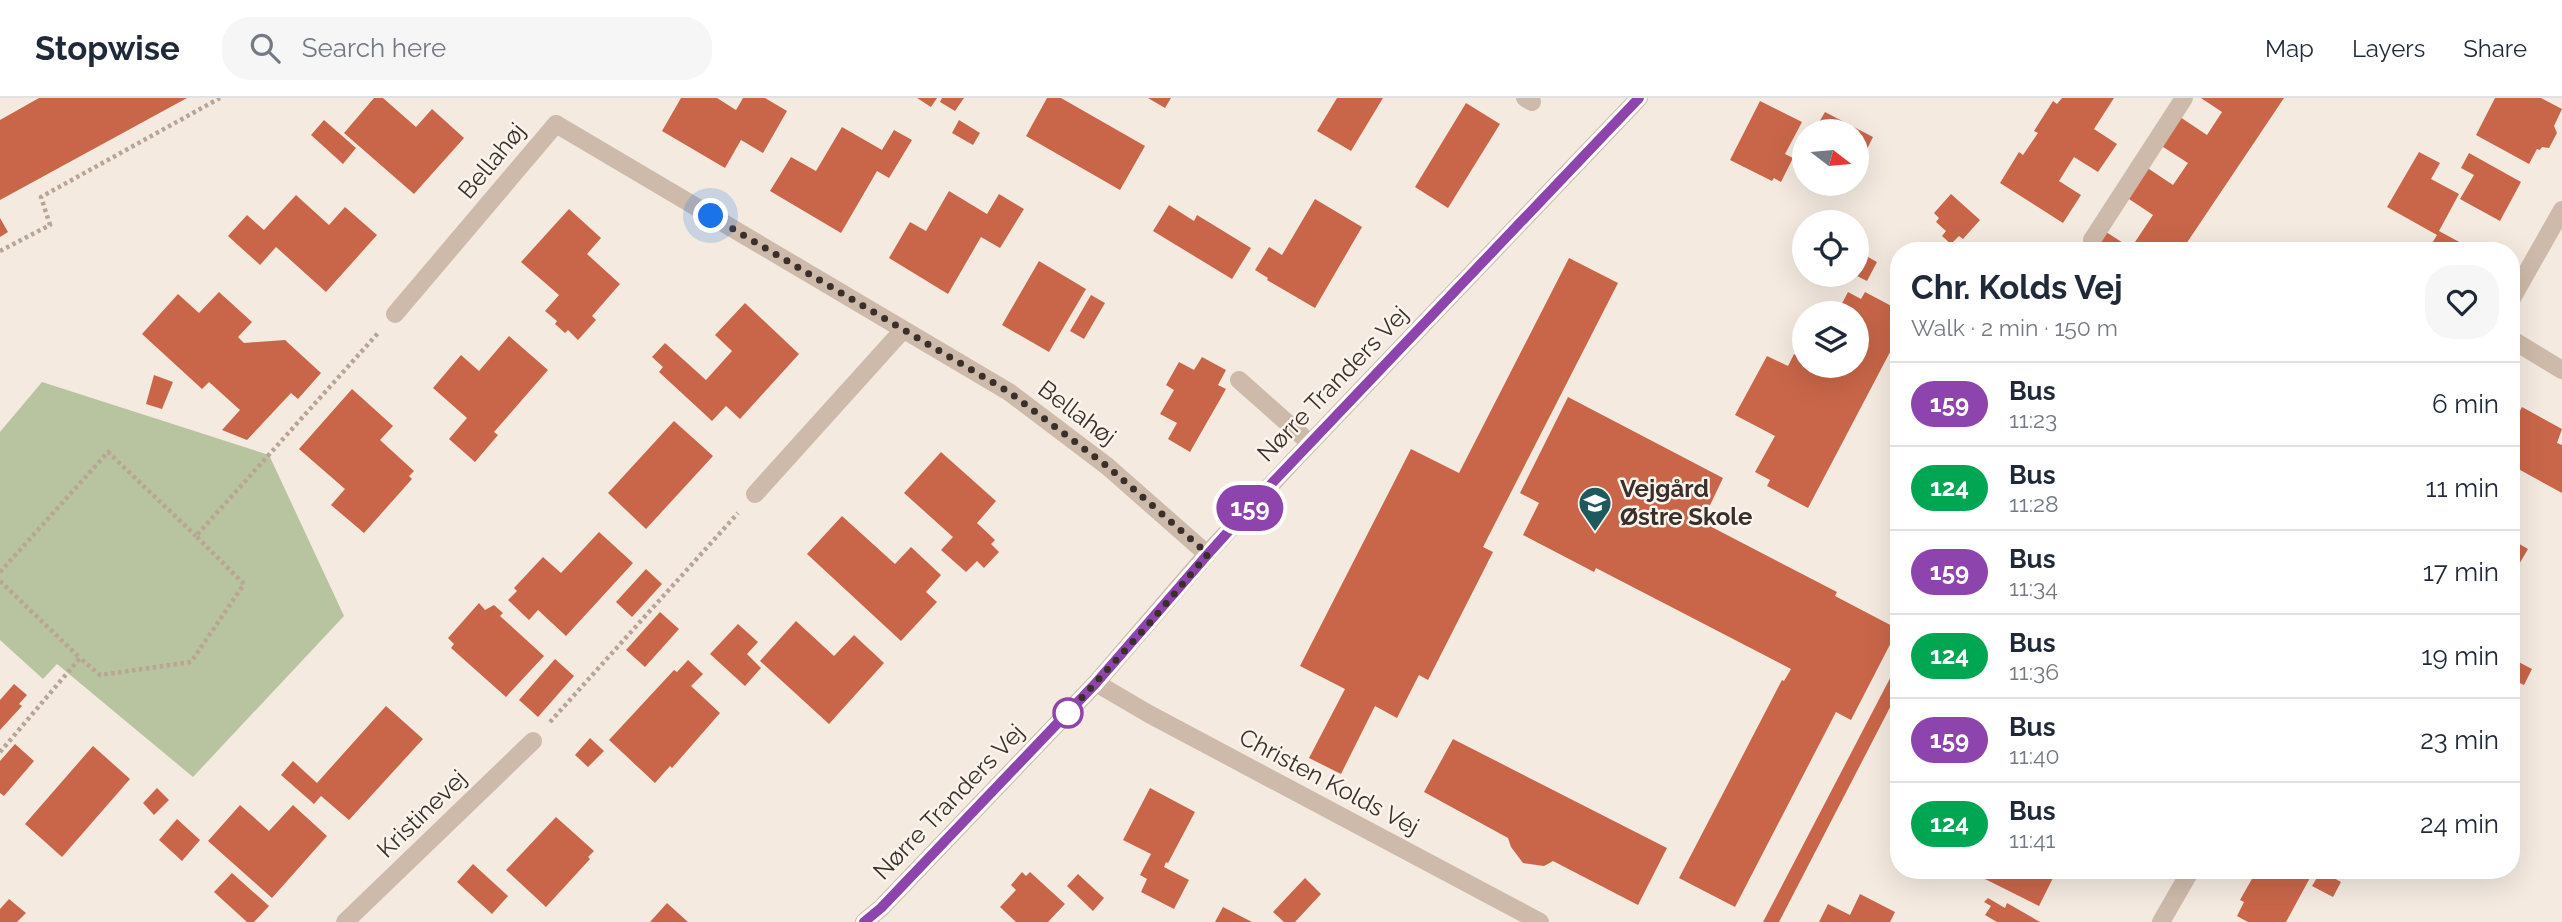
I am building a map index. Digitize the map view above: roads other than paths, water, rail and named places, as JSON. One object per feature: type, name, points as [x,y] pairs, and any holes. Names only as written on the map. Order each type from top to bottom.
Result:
[{"type":"street","name":"Nørre Tranders Vej","points":[[864,922],[909,879],[1096,683],[1208,554],[1310,443],[1639,98]]},
{"type":"street","points":[[2092,240],[2177,101]]},
{"type":"street","name":"Bellahøj","points":[[395,314],[556,124],[1009,392],[1107,466],[1208,554]]},
{"type":"street","points":[[2520,284],[2562,210]]},
{"type":"street","points":[[755,494],[903,330]]},
{"type":"street","points":[[2520,344],[2562,370]]},
{"type":"street","points":[[1240,380],[1310,443]]},
{"type":"street","name":"Christen Kolds Vej","points":[[1096,683],[1149,714],[1540,922]]},
{"type":"street","name":"Kristinevej","points":[[345,922],[533,741]]},
{"type":"street","points":[[2161,922],[2185,879]]},
{"type":"place","name":"Vejgård Østre Skole","points":[[1595,533]]}]
